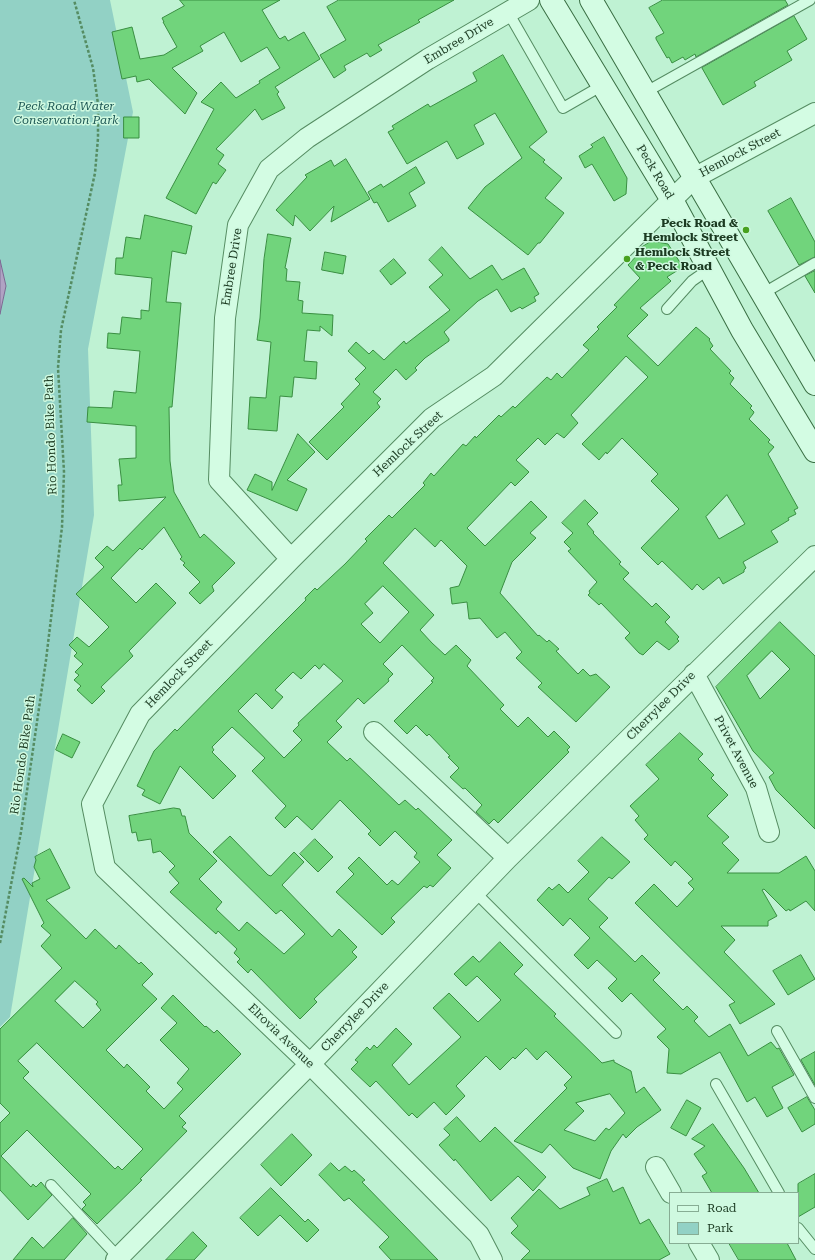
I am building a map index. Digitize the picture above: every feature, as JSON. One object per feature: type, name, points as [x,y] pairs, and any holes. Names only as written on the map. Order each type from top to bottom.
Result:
[{"type":"main road","name":"Peck Road","points":[[551,0],[672,200],[742,330],[815,451]]},
{"type":"main road","points":[[595,2],[644,93],[815,384]]},
{"type":"street","name":"Embree Drive","points":[[291,559],[219,480],[225,318],[238,225],[270,169],[307,138],[428,59],[529,0]]},
{"type":"street","name":"Hemlock Street","points":[[92,804],[140,714],[291,559],[432,418],[494,376],[694,178],[815,112]]},
{"type":"street","name":"Cherrylee Drive","points":[[118,1259],[310,1064],[508,858],[815,556]]},
{"type":"street","name":"Privet Avenue","points":[[694,674],[756,788],[769,832]]},
{"type":"street","points":[[374,732],[508,858]]},
{"type":"street","name":"Elrovia Avenue","points":[[92,804],[104,868],[310,1064],[479,1235],[492,1260]]},
{"type":"street","points":[[656,1167],[670,1192]]},
{"type":"street","points":[[701,1244],[709,1260]]},
{"type":"lane","points":[[644,93],[810,0]]},
{"type":"lane","points":[[508,12],[563,108],[603,85]]},
{"type":"lane","points":[[762,294],[815,263]]},
{"type":"lane","points":[[667,309],[692,281],[709,269]]},
{"type":"lane","points":[[476,892],[616,1033]]},
{"type":"lane","points":[[777,1031],[815,1098]]},
{"type":"lane","points":[[716,1084],[778,1192]]},
{"type":"lane","points":[[51,1185],[118,1259]]},
{"type":"lane","points":[[799,1229],[815,1249]]},
{"type":"path","name":"Rio Hondo Bike Path","points":[[0,943],[21,832],[46,660],[62,527],[64,472],[58,351],[61,330],[95,173],[98,138],[98,104],[93,68],[74,0]]},
{"type":"green space","name":"Peck Road Water Conservation Park","points":[[0,0],[110,0],[133,112],[88,349],[94,515],[10,1017],[0,1027],[0,314],[6,286],[0,260]]},
{"type":"shaded area","points":[[0,260],[6,286],[0,314]]},
{"type":"building","points":[[180,0],[280,0],[262,10],[278,37],[280,39],[285,36],[288,41],[304,32],[320,59],[275,87],[279,92],[277,94],[285,108],[262,120],[255,109],[216,149],[224,155],[218,164],[226,170],[216,184],[213,182],[196,214],[166,198],[214,109],[201,102],[221,82],[236,98],[280,68],[267,47],[241,62],[224,32],[200,46],[203,51],[172,68],[197,93],[185,114],[149,79],[137,82],[136,76],[122,79],[112,32],[132,27],[140,59],[164,55],[177,47],[162,18],[184,6]]},
{"type":"building","points":[[339,0],[454,0],[418,20],[420,22],[378,45],[382,50],[370,57],[367,53],[344,66],[346,70],[334,78],[320,55],[346,40],[327,7]]},
{"type":"building","points":[[663,0],[785,0],[788,5],[696,57],[695,54],[685,60],[683,57],[672,63],[669,57],[667,58],[656,39],[656,37],[664,33],[649,8]]},
{"type":"building","points":[[794,16],[807,39],[787,51],[792,60],[754,82],[756,86],[723,105],[702,68]]},
{"type":"building","points":[[503,55],[547,132],[529,147],[545,160],[543,162],[562,178],[545,198],[564,213],[540,243],[538,243],[528,255],[468,208],[485,187],[522,158],[495,113],[474,125],[484,144],[457,159],[447,141],[407,164],[388,132],[394,129],[392,126],[428,104],[430,107],[477,81],[473,73]]},
{"type":"building","points":[[124,117],[139,117],[139,138],[124,138]]},
{"type":"building","points":[[604,137],[627,178],[626,194],[614,201],[592,164],[585,168],[579,156],[593,147],[591,145]]},
{"type":"building","points":[[346,159],[370,199],[331,222],[334,206],[310,231],[295,215],[293,226],[276,210],[307,177],[305,175],[331,160],[334,166]]},
{"type":"building","points":[[416,167],[425,183],[409,193],[416,206],[388,222],[377,202],[374,203],[368,192],[381,184],[383,187]]},
{"type":"building","points":[[791,198],[815,242],[815,257],[799,265],[768,211]]},
{"type":"building","points":[[145,215],[192,226],[186,254],[172,251],[166,302],[181,303],[172,407],[169,407],[170,461],[174,492],[200,538],[204,534],[235,563],[212,586],[214,591],[200,604],[189,593],[200,582],[183,565],[185,563],[180,559],[182,557],[164,527],[142,550],[140,548],[111,578],[136,603],[156,583],[176,603],[129,651],[133,656],[101,687],[105,691],[92,704],[77,690],[81,686],[74,680],[79,675],[75,672],[83,664],[74,656],[77,653],[69,645],[77,637],[89,647],[109,627],[76,594],[104,567],[95,558],[107,546],[113,551],[166,497],[119,501],[118,485],[122,485],[119,459],[136,458],[136,426],[87,422],[88,407],[112,408],[114,391],[136,393],[140,351],[107,348],[108,333],[120,334],[122,317],[141,319],[141,310],[149,311],[152,278],[115,274],[116,258],[123,258],[126,237],[140,239]]},
{"type":"building","points":[[268,234],[291,238],[285,268],[287,269],[286,281],[300,282],[298,300],[303,301],[302,313],[333,315],[332,336],[320,326],[320,331],[307,330],[304,361],[317,362],[316,379],[294,377],[292,397],[280,396],[277,431],[248,429],[250,397],[266,398],[271,342],[257,340],[264,259]]},
{"type":"building","points":[[652,241],[668,244],[683,267],[667,277],[671,281],[640,308],[648,315],[627,336],[658,366],[696,327],[710,339],[709,340],[713,346],[710,349],[731,371],[729,373],[734,378],[730,384],[752,406],[750,408],[754,412],[749,419],[770,440],[768,442],[774,447],[768,454],[798,508],[794,510],[796,514],[788,518],[789,520],[771,531],[778,542],[743,562],[746,568],[744,572],[723,584],[719,577],[703,590],[697,584],[692,590],[662,561],[658,565],[641,548],[679,509],[651,481],[658,474],[622,438],[599,460],[582,444],[648,377],[626,356],[571,415],[578,423],[564,438],[557,433],[545,445],[538,438],[516,460],[529,472],[515,486],[511,482],[467,528],[485,546],[531,501],[547,517],[530,533],[536,538],[512,562],[500,593],[538,636],[539,635],[547,642],[549,640],[559,649],[556,651],[578,674],[583,669],[590,676],[596,674],[610,687],[576,722],[538,687],[542,683],[516,658],[522,652],[505,632],[497,638],[480,618],[469,619],[467,602],[452,604],[450,588],[459,586],[467,566],[441,540],[435,547],[415,528],[383,563],[434,615],[420,630],[432,643],[445,655],[456,645],[471,660],[467,666],[504,705],[500,709],[518,727],[528,717],[548,737],[554,731],[570,747],[567,750],[569,752],[498,823],[494,819],[489,824],[476,812],[482,805],[465,788],[463,789],[450,777],[459,768],[448,757],[450,756],[429,734],[427,736],[416,725],[407,734],[394,721],[433,682],[431,681],[434,678],[402,645],[383,664],[393,674],[388,679],[389,681],[364,704],[358,698],[336,721],[342,727],[327,742],[347,761],[350,758],[399,805],[405,800],[416,810],[418,808],[452,840],[437,855],[451,868],[433,887],[430,885],[427,888],[424,886],[391,918],[395,922],[382,935],[336,892],[354,874],[348,868],[359,857],[387,885],[392,880],[398,885],[420,862],[414,857],[417,853],[395,831],[380,846],[368,834],[371,831],[340,800],[312,830],[297,816],[285,828],[275,818],[286,806],[252,771],[265,758],[232,727],[212,747],[214,750],[212,752],[236,776],[213,799],[180,766],[160,804],[142,795],[145,790],[137,786],[154,751],[175,729],[177,731],[306,600],[305,598],[315,588],[317,590],[345,564],[367,541],[365,539],[389,515],[392,518],[425,485],[423,483],[431,473],[434,476],[463,444],[466,446],[475,436],[476,438],[499,415],[501,417],[513,406],[515,408],[547,377],[551,380],[557,373],[562,378],[589,350],[583,345],[599,329],[597,327],[617,307],[614,305],[640,278],[628,265],[641,251],[639,249]],"holes":[[[727,495],[745,524],[719,539],[706,517]],[[383,586],[409,612],[380,643],[361,624],[373,613],[365,604]],[[324,664],[343,681],[298,723],[299,725],[293,731],[302,740],[284,758],[238,711],[256,693],[272,709],[283,697],[275,690],[293,672],[301,679],[315,665],[319,669]]]},
{"type":"building","points":[[442,247],[470,279],[492,265],[502,280],[524,268],[539,294],[534,297],[536,301],[522,309],[520,307],[511,312],[497,289],[478,301],[444,332],[449,341],[425,358],[415,368],[417,370],[406,380],[396,369],[373,392],[381,399],[377,403],[380,407],[327,460],[309,442],[344,407],[341,404],[360,384],[355,379],[366,368],[348,351],[356,342],[369,354],[373,350],[384,360],[404,341],[406,344],[450,310],[429,287],[443,275],[429,260]]},
{"type":"building","points":[[325,252],[346,256],[343,274],[322,270]]},
{"type":"building","points":[[394,259],[406,273],[391,285],[380,271]]},
{"type":"building","points":[[815,271],[815,293],[805,276]]},
{"type":"building","points":[[298,434],[315,452],[287,480],[307,489],[297,511],[247,490],[255,474],[272,482],[272,490]]},
{"type":"building","points":[[585,500],[598,513],[587,524],[594,532],[593,533],[621,562],[619,564],[629,573],[623,579],[652,607],[656,603],[670,617],[665,622],[679,637],[677,639],[679,641],[669,650],[657,641],[643,655],[639,653],[625,638],[630,633],[601,603],[599,605],[588,595],[590,593],[589,591],[597,582],[568,551],[571,549],[564,542],[573,533],[562,523]]},
{"type":"building","points":[[780,622],[815,656],[815,829],[776,790],[769,777],[774,773],[753,751],[716,687]],"holes":[[[772,651],[790,669],[760,699],[747,676]]]},
{"type":"building","points":[[680,733],[703,754],[698,759],[714,775],[711,778],[728,795],[707,816],[729,837],[722,843],[739,860],[727,873],[779,873],[806,856],[815,871],[815,911],[806,901],[790,911],[789,909],[786,911],[764,889],[762,890],[777,916],[768,921],[768,926],[721,926],[735,940],[724,952],[775,1004],[740,1024],[729,1005],[735,1002],[635,903],[654,884],[677,907],[694,889],[688,883],[693,879],[675,861],[671,866],[644,839],[648,835],[635,820],[639,816],[630,806],[659,779],[646,765]]},
{"type":"building","points":[[63,734],[80,742],[72,758],[56,750]]},
{"type":"building","points":[[174,808],[180,809],[182,816],[185,816],[189,833],[217,861],[199,879],[222,902],[216,909],[239,931],[247,922],[284,954],[305,934],[281,910],[276,914],[213,852],[230,836],[268,875],[271,876],[294,852],[304,862],[282,885],[332,937],[339,929],[357,947],[352,952],[357,957],[314,999],[317,1002],[300,1019],[251,969],[248,973],[237,962],[240,959],[234,953],[237,949],[218,931],[216,934],[170,892],[179,883],[169,872],[175,866],[160,851],[153,853],[151,839],[138,841],[136,832],[132,833],[129,816]]},
{"type":"building","points":[[602,837],[630,862],[612,879],[609,877],[588,899],[608,918],[599,927],[635,962],[642,955],[660,973],[653,980],[683,1010],[687,1006],[698,1017],[694,1021],[709,1037],[730,1024],[748,1056],[771,1042],[777,1049],[779,1048],[794,1075],[772,1087],[783,1108],[767,1117],[755,1097],[747,1102],[720,1052],[681,1074],[667,1073],[669,1049],[657,1037],[666,1029],[631,993],[622,1002],[608,988],[617,979],[597,960],[588,969],[574,955],[590,938],[570,918],[563,926],[537,900],[549,887],[552,890],[559,884],[568,893],[589,872],[578,861]]},
{"type":"building","points":[[315,839],[333,857],[318,872],[300,854]]},
{"type":"building","points":[[50,849],[70,888],[46,900],[86,939],[95,929],[116,949],[119,945],[139,964],[141,962],[153,974],[142,985],[157,999],[106,1050],[124,1068],[127,1064],[150,1087],[146,1091],[164,1109],[183,1089],[177,1083],[189,1069],[160,1040],[177,1023],[161,1008],[173,995],[205,1027],[206,1026],[214,1033],[217,1030],[241,1054],[179,1116],[186,1123],[182,1127],[187,1131],[140,1179],[142,1180],[97,1224],[82,1209],[86,1205],[83,1202],[91,1194],[27,1130],[1,1156],[31,1187],[33,1184],[36,1187],[41,1182],[52,1195],[28,1220],[0,1190],[0,1123],[10,1113],[0,1103],[0,1029],[62,968],[41,946],[51,935],[41,926],[44,923],[22,879],[24,878],[33,887],[32,883],[40,879],[34,867],[36,860],[35,857]],"holes":[[[75,981],[98,1002],[96,1004],[101,1010],[83,1028],[55,1001]],[[37,1043],[143,1149],[122,1170],[118,1166],[115,1169],[23,1078],[29,1072],[18,1061]]]},
{"type":"building","points":[[500,942],[523,965],[514,974],[556,1014],[554,1016],[602,1063],[614,1060],[614,1062],[631,1071],[636,1093],[644,1087],[661,1110],[637,1127],[626,1138],[623,1134],[611,1151],[600,1179],[573,1168],[550,1144],[542,1153],[514,1141],[567,1088],[564,1085],[572,1077],[546,1051],[537,1060],[526,1048],[515,1059],[513,1057],[500,1070],[486,1056],[456,1086],[465,1096],[446,1115],[434,1102],[417,1118],[412,1113],[409,1116],[376,1081],[370,1087],[351,1069],[358,1062],[355,1060],[367,1047],[370,1050],[374,1045],[377,1048],[396,1028],[412,1044],[392,1065],[409,1085],[461,1037],[433,1008],[449,993],[478,1022],[501,1000],[477,976],[466,986],[454,974],[473,956],[479,962]],"holes":[[[610,1094],[625,1113],[609,1130],[606,1128],[595,1141],[564,1130],[584,1111],[576,1103]]]},
{"type":"building","points":[[801,955],[815,979],[788,995],[773,971]]},
{"type":"building","points":[[815,1052],[815,1085],[801,1060]]},
{"type":"building","points":[[807,1097],[815,1110],[815,1124],[802,1132],[788,1108]]},
{"type":"building","points":[[687,1100],[701,1108],[686,1136],[671,1128]]},
{"type":"building","points":[[457,1117],[480,1142],[495,1127],[546,1177],[533,1191],[518,1176],[491,1201],[455,1159],[454,1161],[439,1145],[450,1135],[444,1129]]},
{"type":"building","points":[[713,1124],[744,1168],[758,1192],[711,1192],[702,1176],[707,1173],[694,1154],[705,1146],[692,1139]]},
{"type":"building","points":[[292,1134],[312,1155],[281,1186],[261,1165]]},
{"type":"building","points":[[331,1163],[339,1171],[345,1166],[352,1172],[354,1170],[365,1180],[362,1182],[438,1260],[391,1260],[379,1247],[389,1237],[349,1198],[344,1201],[319,1175]]},
{"type":"building","points":[[815,1174],[815,1207],[799,1216],[799,1192],[798,1184]]},
{"type":"building","points":[[607,1179],[613,1192],[623,1187],[640,1224],[649,1219],[670,1254],[659,1260],[521,1260],[530,1251],[511,1233],[518,1226],[511,1218],[539,1189],[560,1209],[590,1195],[587,1188]]},
{"type":"building","points":[[271,1188],[305,1222],[308,1219],[319,1230],[307,1242],[280,1215],[258,1236],[240,1218]]},
{"type":"building","points":[[73,1218],[87,1234],[64,1260],[13,1260],[32,1237],[43,1248]]},
{"type":"building","points":[[193,1232],[207,1246],[194,1260],[166,1260]]},
{"type":"building","points":[[730,1244],[788,1244],[796,1260],[739,1260]]},
{"type":"place","name":"Peck Road & Hemlock Street","points":[[746,230]]},
{"type":"place","name":"Hemlock Street & Peck Road","points":[[627,259]]}]
